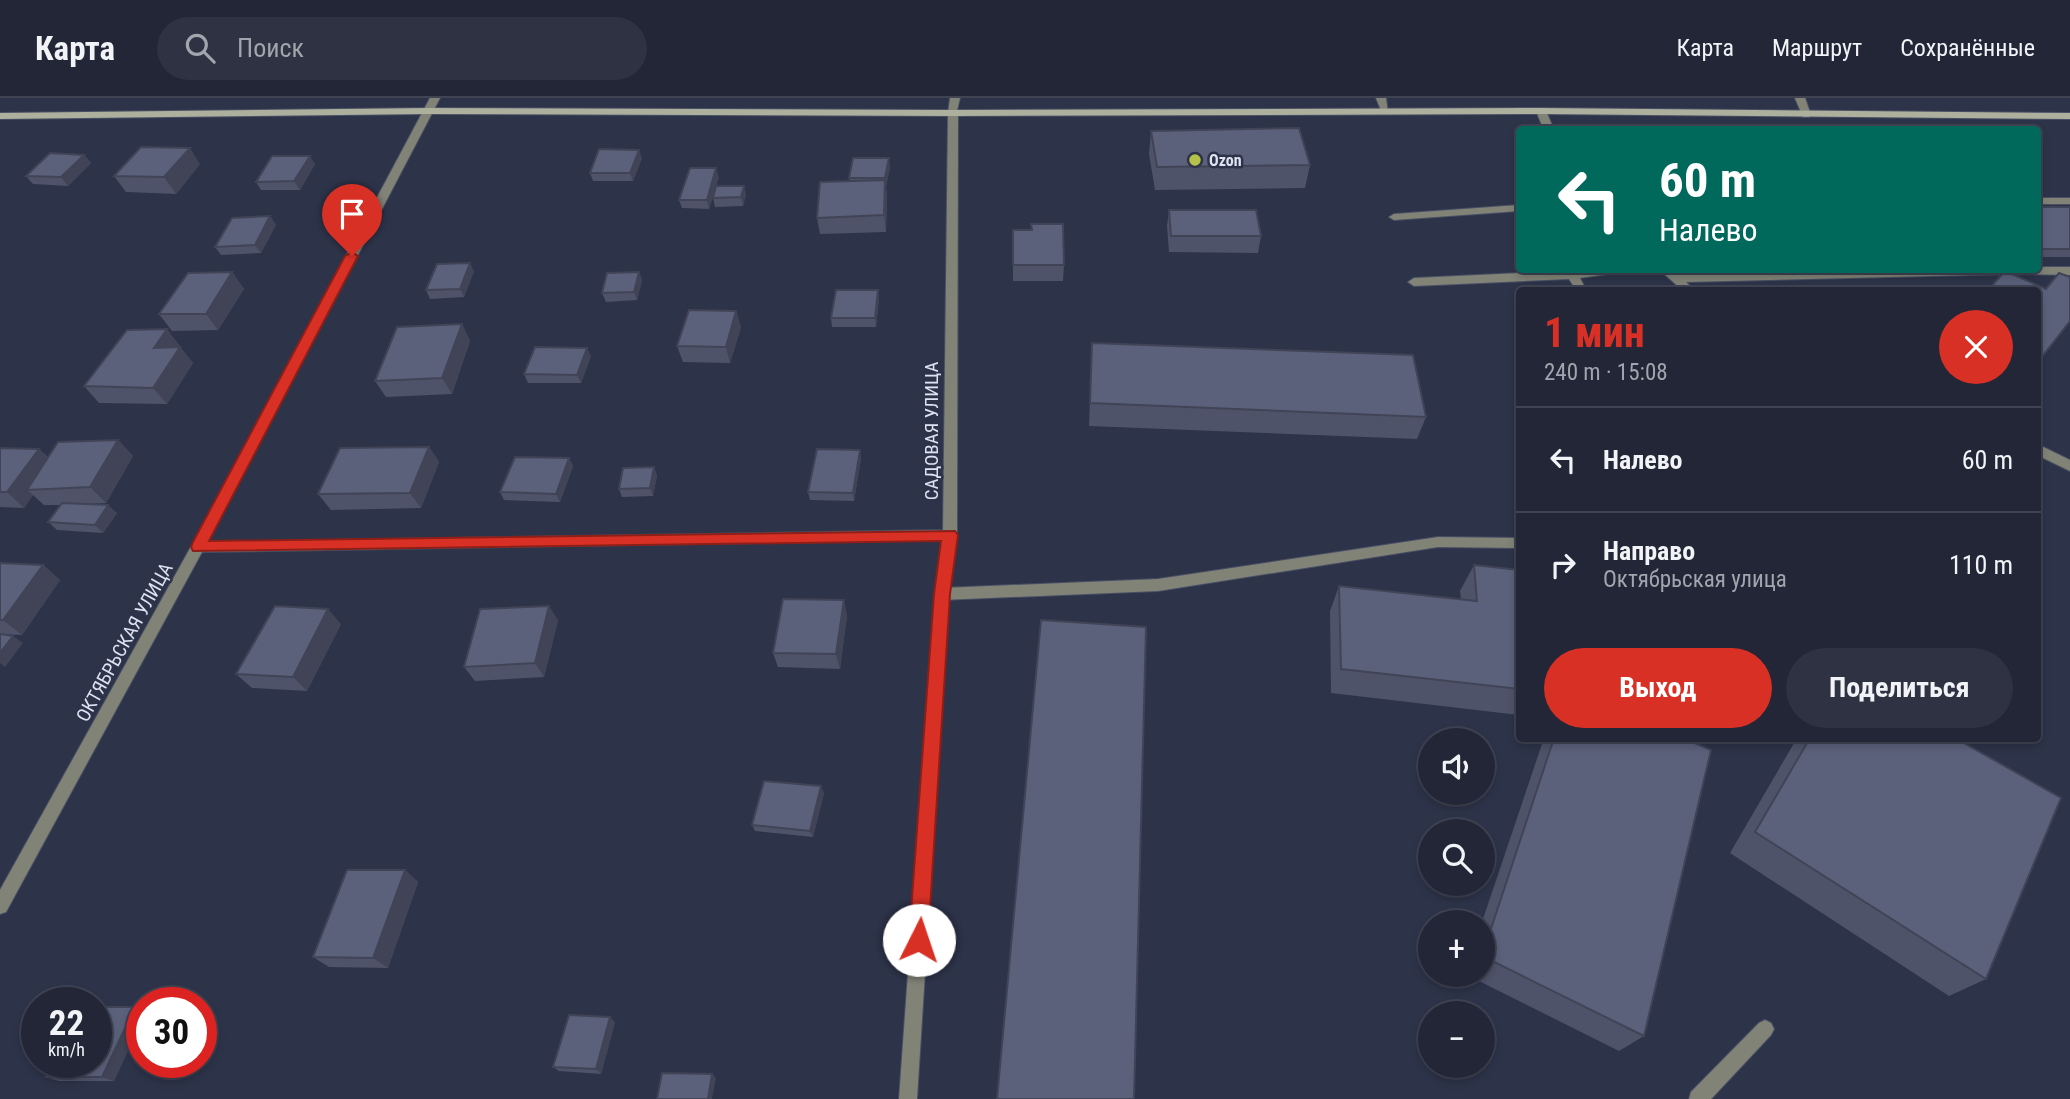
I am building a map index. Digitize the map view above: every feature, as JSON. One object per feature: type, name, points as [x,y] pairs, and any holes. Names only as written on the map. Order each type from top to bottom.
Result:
[{"type":"main road","points":[[0,116],[428,111],[1541,111],[2070,116]]},
{"type":"street","name":"ОКТЯБРЬСКАЯ УЛИЦА","points":[[0,906],[198,547],[435,98]]},
{"type":"street","name":"САДОВАЯ УЛИЦА","points":[[908,1099],[942,594],[950,535],[955,98]]},
{"type":"street","points":[[1381,98],[1385,111]]},
{"type":"street","points":[[1800,98],[1806,115]]},
{"type":"street","points":[[1541,111],[1547,126]]},
{"type":"street","points":[[2041,201],[2070,201]]},
{"type":"street","points":[[1394,217],[1516,208]]},
{"type":"street","points":[[2041,270],[2070,271]]},
{"type":"street","points":[[1415,282],[1587,273]]},
{"type":"street","points":[[1669,273],[1685,287]]},
{"type":"street","points":[[1676,279],[1901,273]]},
{"type":"street","points":[[1573,275],[1579,287]]},
{"type":"street","points":[[2041,451],[2070,466]]},
{"type":"street","points":[[198,547],[950,535]]},
{"type":"street","points":[[942,594],[1158,586],[1438,542],[1516,543]]},
{"type":"street","points":[[1698,1099],[1765,1029]]},
{"type":"building","points":[[1299,128],[1310,165],[1157,167],[1151,131]]},
{"type":"building","points":[[141,147],[190,148],[164,177],[114,176]]},
{"type":"building","points":[[599,149],[639,150],[630,173],[590,173]]},
{"type":"building","points":[[50,153],[84,155],[61,177],[26,176]]},
{"type":"building","points":[[272,156],[310,156],[294,181],[256,182]]},
{"type":"building","points":[[853,158],[889,158],[885,178],[849,178]]},
{"type":"building","points":[[690,168],[716,168],[707,200],[679,200]]},
{"type":"building","points":[[885,180],[884,215],[817,218],[820,182]]},
{"type":"building","points":[[716,186],[744,186],[741,197],[713,198]]},
{"type":"building","points":[[2041,207],[2070,207],[2070,249],[2041,249]]},
{"type":"building","points":[[1169,210],[1256,210],[1261,236],[1171,236]]},
{"type":"building","points":[[270,216],[255,245],[215,247],[232,218]]},
{"type":"building","points":[[1031,224],[1063,224],[1064,265],[1013,265],[1013,230],[1032,230]]},
{"type":"building","points":[[470,263],[460,289],[426,290],[437,264]]},
{"type":"building","points":[[232,272],[206,314],[159,314],[188,273]]},
{"type":"building","points":[[639,272],[634,292],[602,293],[607,273]]},
{"type":"building","points":[[2003,273],[2010,273],[2046,289],[2059,273],[2070,277],[2070,321],[2041,358],[2041,287],[1991,287]]},
{"type":"building","points":[[836,290],[878,290],[875,318],[831,318]]},
{"type":"building","points":[[689,310],[736,311],[726,347],[677,346]]},
{"type":"building","points":[[462,324],[442,378],[375,381],[397,327]]},
{"type":"building","points":[[167,329],[154,348],[180,347],[153,388],[84,386],[127,330]]},
{"type":"building","points":[[1092,343],[1413,355],[1426,417],[1090,403]]},
{"type":"building","points":[[535,347],[587,348],[577,375],[524,374]]},
{"type":"building","points":[[118,440],[90,487],[27,490],[58,442]]},
{"type":"building","points":[[429,447],[410,493],[318,494],[340,448]]},
{"type":"building","points":[[0,448],[39,449],[7,492],[0,492]]},
{"type":"building","points":[[817,449],[860,450],[853,493],[808,492]]},
{"type":"building","points":[[515,457],[569,458],[556,494],[500,492]]},
{"type":"building","points":[[654,467],[650,488],[619,489],[623,468]]},
{"type":"building","points":[[62,503],[108,505],[95,525],[48,522]]},
{"type":"building","points":[[0,563],[43,565],[3,620],[0,620]]},
{"type":"building","points":[[1474,565],[1516,570],[1516,689],[1341,669],[1339,586],[1477,601]]},
{"type":"building","points":[[783,599],[844,600],[836,654],[773,653]]},
{"type":"building","points":[[275,606],[328,609],[293,677],[236,674]]},
{"type":"building","points":[[549,606],[535,663],[464,667],[480,609]]},
{"type":"building","points":[[1041,620],[1146,627],[1134,1099],[997,1099]]},
{"type":"building","points":[[0,634],[13,636],[0,653]]},
{"type":"building","points":[[1553,742],[1692,742],[1711,750],[1644,1036],[1495,962],[1495,917]]},
{"type":"building","points":[[1808,742],[1962,742],[2061,798],[1986,979],[1755,832]]},
{"type":"building","points":[[764,781],[821,786],[810,831],[752,825]]},
{"type":"building","points":[[347,870],[405,870],[373,958],[313,957]]},
{"type":"building","points":[[112,1007],[126,1007],[126,1026],[112,1056]]},
{"type":"building","points":[[569,1015],[610,1017],[596,1069],[553,1067]]},
{"type":"building","points":[[662,1073],[712,1074],[708,1099],[657,1099]]},
{"type":"place","name":"Ozon","points":[[1195,160]]},
{"type":"route","points":[[352,256],[198,547],[950,535],[942,594],[919,940]]}]
